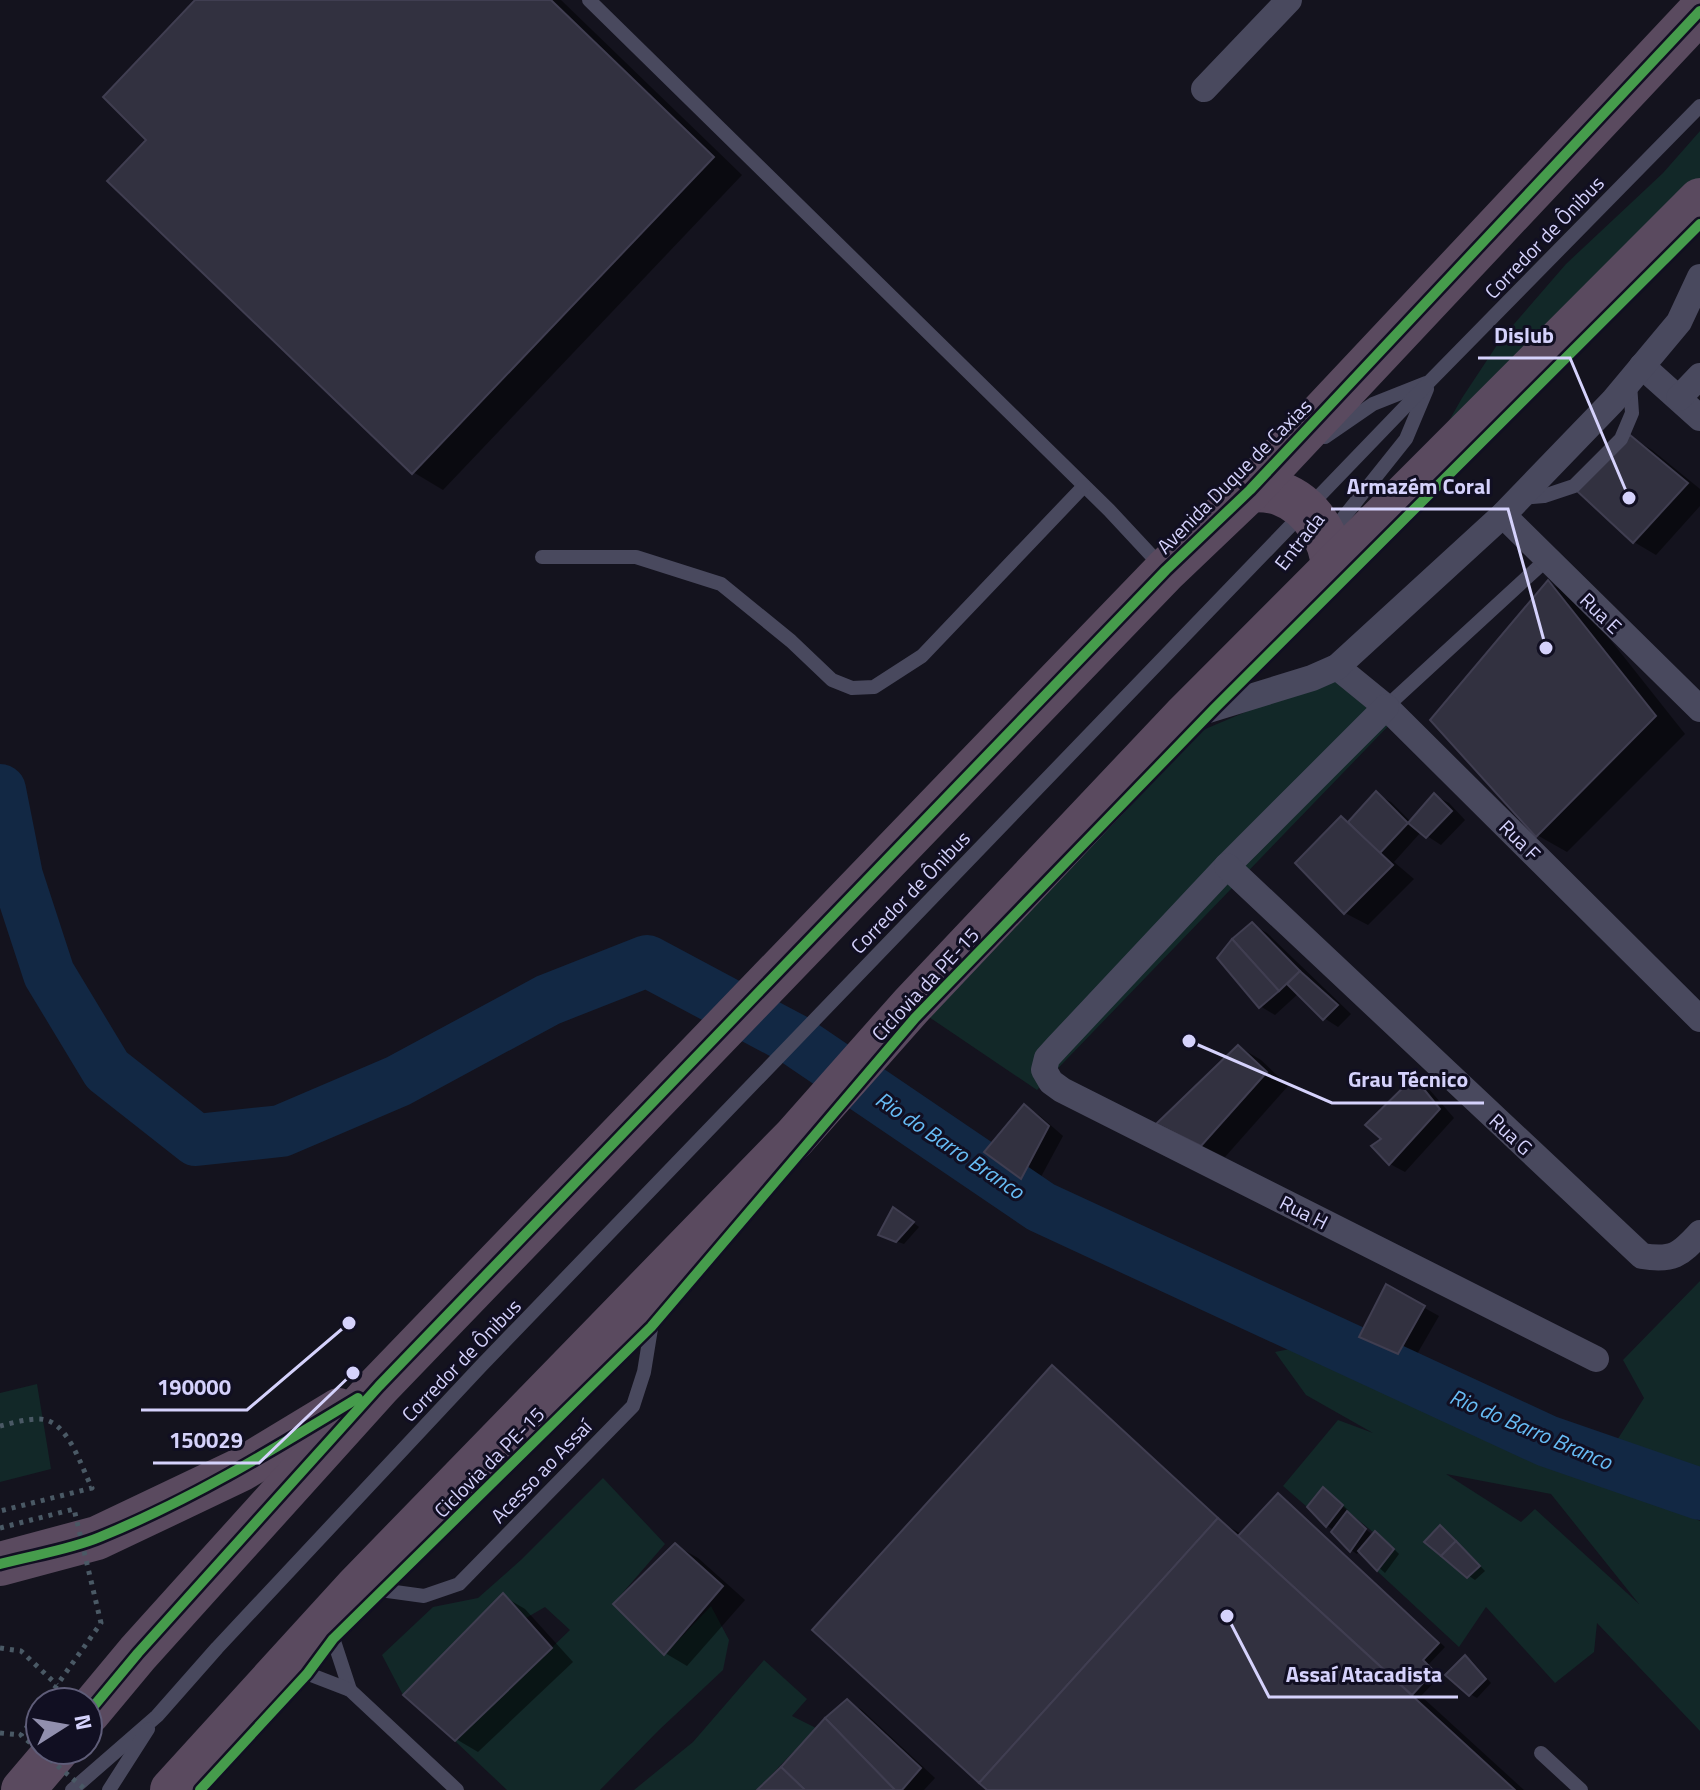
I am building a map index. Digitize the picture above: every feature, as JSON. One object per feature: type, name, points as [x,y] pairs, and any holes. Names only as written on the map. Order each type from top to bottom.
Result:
[{"type":"highway","name":"Avenida Duque de Caxias","points":[[379,1386],[1166,570],[1250,490],[1700,11]]},
{"type":"highway","points":[[172,1790],[357,1587],[795,1137],[912,1005],[1184,717],[1321,542],[1700,200]]},
{"type":"highway","points":[[1250,490],[1270,490],[1285,495],[1321,542]]},
{"type":"highway","points":[[0,1564],[97,1538],[169,1506],[240,1470],[379,1386]]},
{"type":"highway","points":[[91,1686],[138,1653],[379,1386]]},
{"type":"highway","points":[[23,1790],[31,1766]]},
{"type":"street","points":[[1204,89],[1289,0]]},
{"type":"street","points":[[1184,717],[1312,678],[1337,667],[1512,506],[1636,374],[1679,322],[1700,277]]},
{"type":"street","points":[[1636,374],[1679,398],[1700,418]]},
{"type":"street","points":[[1679,398],[1700,376]]},
{"type":"street","name":"Rua E","points":[[1512,506],[1546,560],[1700,709]]},
{"type":"street","name":"Rua F","points":[[1337,667],[1386,707],[1700,1019]]},
{"type":"street","points":[[1227,866],[1386,707]]},
{"type":"street","name":"Rua H","points":[[1227,866],[1047,1058],[1044,1070],[1051,1082],[1596,1359]]},
{"type":"street","name":"Rua G","points":[[1227,866],[1642,1256],[1662,1259],[1681,1253],[1700,1233]]},
{"type":"lane","points":[[589,0],[1166,570]]},
{"type":"lane","name":"Corredor de Ônibus","points":[[72,1790],[157,1716],[481,1366],[1321,542],[1430,381],[1700,106]]},
{"type":"lane","points":[[1250,490],[1373,404],[1430,381]]},
{"type":"lane","name":"Entrada","points":[[1321,542],[1406,439],[1430,381]]},
{"type":"lane","points":[[542,557],[636,557],[721,584],[791,641],[832,680],[852,688],[874,687],[922,656],[1084,486]]},
{"type":"lane","points":[[1386,707],[1546,560]]},
{"type":"lane","points":[[1184,717],[1270,610]]},
{"type":"lane","name":"Acesso ao Assaí","points":[[357,1587],[424,1596],[459,1584],[633,1406],[644,1372],[660,1278]]},
{"type":"lane","points":[[327,1620],[350,1690]]},
{"type":"lane","points":[[285,1666],[350,1690],[457,1790]]},
{"type":"lane","name":"Corredor de Ônibus","points":[[109,1790],[157,1716]]},
{"type":"lane","points":[[1541,1753],[1581,1790]]},
{"type":"path","points":[[0,1426],[42,1419],[52,1424],[67,1438],[92,1488],[0,1511]]},
{"type":"path","points":[[0,1528],[74,1509],[101,1623],[77,1686]]},
{"type":"path","points":[[0,1648],[21,1651],[58,1686]]},
{"type":"path","points":[[0,1733],[24,1739]]},
{"type":"path","points":[[62,1766],[86,1790]]},
{"type":"green space","points":[[1700,131],[1700,185],[1426,461],[1501,339],[1566,264],[1663,173]]},
{"type":"green space","points":[[1339,670],[1394,720],[1037,1090],[926,1015],[1203,730]]},
{"type":"green space","points":[[1700,1281],[1700,1494],[1612,1448],[1644,1398],[1623,1360]]},
{"type":"green space","points":[[1310,1345],[1700,1521],[1700,1731],[1597,1623],[1594,1652],[1555,1683],[1486,1607],[1459,1647],[1377,1571],[1394,1549],[1323,1487],[1307,1507],[1283,1486],[1338,1420],[1373,1433],[1306,1395],[1275,1352]],"holes":[[[1446,1474],[1551,1494],[1639,1604],[1535,1509],[1521,1522]]]},
{"type":"green space","points":[[37,1384],[51,1469],[0,1482],[0,1393]]},
{"type":"green space","points":[[603,1478],[665,1544],[613,1604],[664,1655],[711,1606],[729,1640],[723,1670],[600,1790],[507,1790],[455,1741],[570,1630],[545,1607],[526,1618],[503,1594],[403,1695],[382,1655],[433,1607],[478,1598]]},
{"type":"green space","points":[[764,1660],[807,1699],[792,1716],[816,1728],[757,1790],[634,1790],[693,1742]]},
{"type":"building","points":[[195,0],[551,0],[714,157],[412,474],[107,181],[146,140],[103,97]]},
{"type":"building","points":[[1630,435],[1688,483],[1633,543],[1577,491]]},
{"type":"building","points":[[1548,580],[1656,716],[1536,837],[1430,720]]},
{"type":"building","points":[[1376,791],[1408,823],[1379,854],[1348,822]]},
{"type":"building","points":[[1434,793],[1452,811],[1426,838],[1408,823]]},
{"type":"building","points":[[1341,816],[1393,865],[1344,914],[1295,863]]},
{"type":"building","points":[[1252,922],[1300,971],[1279,991],[1232,939]]},
{"type":"building","points":[[1232,939],[1279,991],[1259,1008],[1217,958]]},
{"type":"building","points":[[1300,971],[1338,1005],[1323,1020],[1287,984]]},
{"type":"building","points":[[1238,1045],[1267,1072],[1201,1146],[1156,1124]]},
{"type":"building","points":[[1414,1077],[1440,1109],[1389,1165],[1371,1146],[1381,1139],[1365,1125]]},
{"type":"building","points":[[1024,1104],[1049,1126],[1021,1179],[984,1152]]},
{"type":"building","points":[[893,1207],[914,1222],[896,1242],[878,1235]]},
{"type":"building","points":[[1386,1284],[1425,1306],[1398,1354],[1359,1337]]},
{"type":"building","points":[[1052,1365],[1218,1518],[979,1783],[812,1630]]},
{"type":"building","points":[[1323,1487],[1343,1505],[1326,1527],[1307,1507]]},
{"type":"building","points":[[1278,1493],[1439,1643],[1423,1660],[1434,1671],[1412,1695],[1238,1536]]},
{"type":"building","points":[[1347,1511],[1366,1529],[1350,1552],[1331,1532]]},
{"type":"building","points":[[1218,1518],[1515,1790],[987,1790],[979,1783]]},
{"type":"building","points":[[1440,1525],[1456,1541],[1441,1556],[1424,1542]]},
{"type":"building","points":[[1375,1531],[1394,1549],[1377,1571],[1358,1551]]},
{"type":"building","points":[[1456,1541],[1480,1566],[1467,1578],[1441,1556]]},
{"type":"building","points":[[675,1543],[723,1586],[664,1655],[613,1604]]},
{"type":"building","points":[[503,1593],[552,1648],[455,1741],[403,1695]]},
{"type":"building","points":[[1465,1655],[1486,1679],[1469,1696],[1445,1675]]},
{"type":"building","points":[[847,1699],[921,1768],[902,1790],[895,1790],[825,1718]]},
{"type":"building","points":[[825,1718],[895,1790],[805,1790],[781,1767]]},
{"type":"building","points":[[781,1767],[805,1790],[757,1790]]},
{"type":"waterway","name":"Rio do Barro Branco","points":[[0,790],[17,876],[49,974],[107,1070],[196,1140],[281,1131],[398,1081],[548,1000],[647,961],[795,1040],[1041,1207],[1547,1441],[1700,1494]]},
{"type":"cycle path","points":[[104,1694],[379,1386],[1166,570],[1250,490],[1700,11]]},
{"type":"cycle path","name":"Ciclovia da PE-15","points":[[200,1790],[307,1674],[333,1639],[651,1327],[915,1018],[1215,708],[1700,224]]},
{"type":"cycle path","points":[[0,1564],[100,1537],[167,1507],[232,1473],[358,1398]]},
{"type":"place","name":"Dislub","points":[[1629,498]]},
{"type":"place","name":"Armazém Coral","points":[[1546,648]]},
{"type":"place","name":"Grau Técnico","points":[[1189,1041]]},
{"type":"place","name":"190000","points":[[349,1323]]},
{"type":"place","name":"150029","points":[[353,1373]]},
{"type":"place","name":"Assaí Atacadista","points":[[1227,1616]]}]
